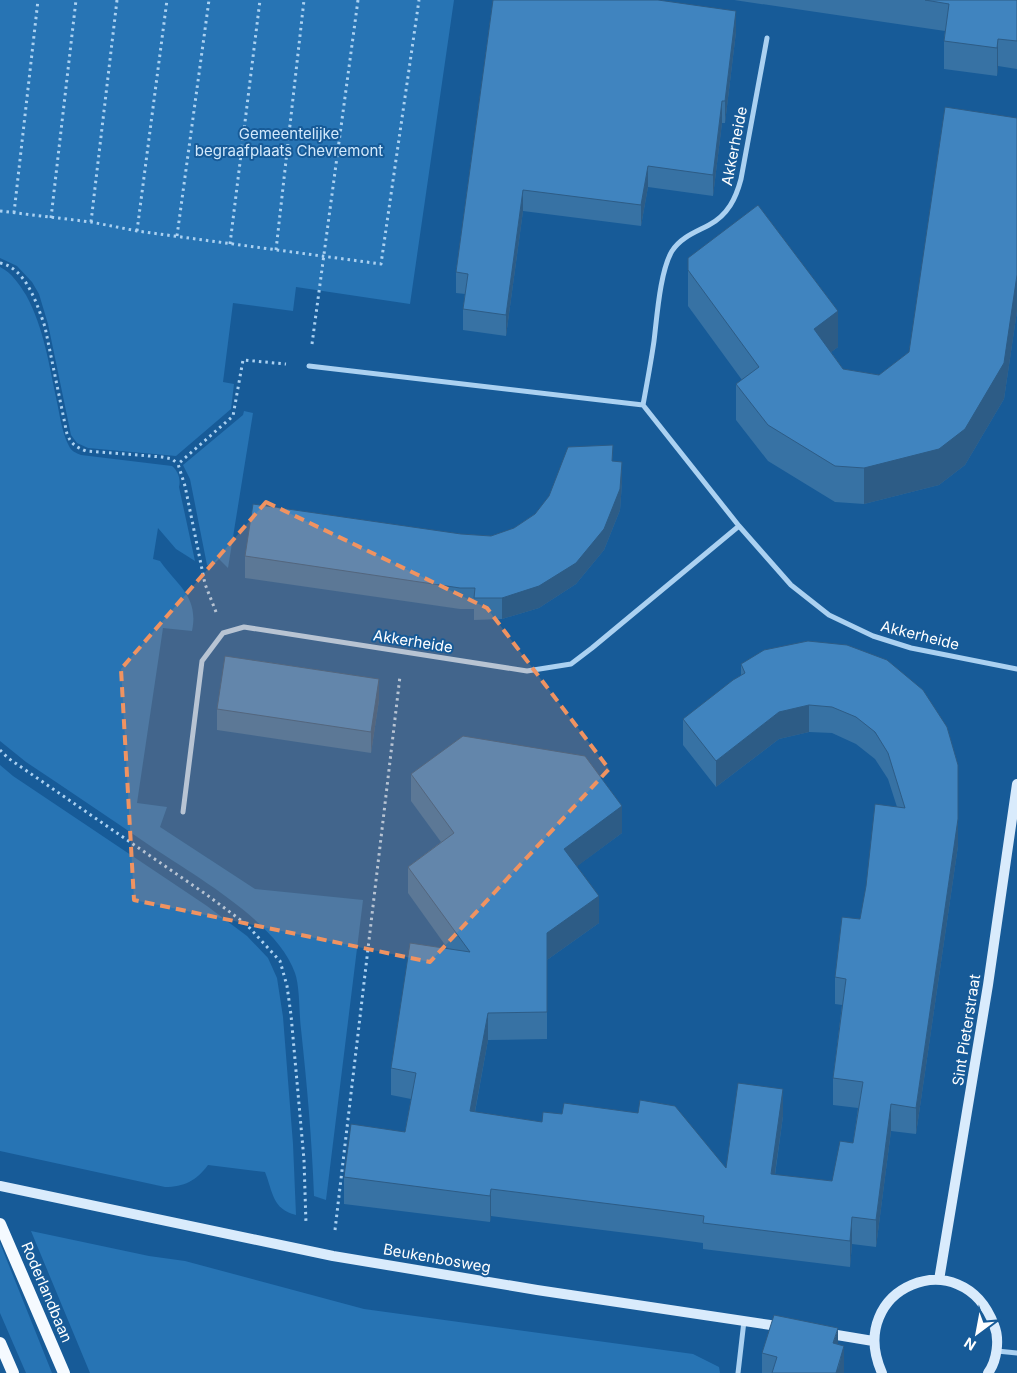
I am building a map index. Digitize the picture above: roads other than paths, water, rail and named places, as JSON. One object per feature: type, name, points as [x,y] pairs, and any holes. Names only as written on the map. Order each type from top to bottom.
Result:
[{"type":"main road","name":"Roderlandbaan","points":[[0,1224],[64,1373]]},
{"type":"main road","points":[[0,1343],[13,1373]]},
{"type":"street","name":"Akkerheide","points":[[767,38],[737,196],[728,210],[712,224],[687,236],[672,251],[663,277],[643,405],[739,526],[791,584],[829,615],[872,636],[911,648],[1017,669]]},
{"type":"street","points":[[309,366],[643,405]]},
{"type":"street","name":"Akkerheide","points":[[183,812],[202,661],[224,633],[244,627],[527,671],[571,664],[739,526]]},
{"type":"street","name":"Sint Pieterstraat","points":[[939,1280],[988,985],[1017,784]]},
{"type":"street","name":"Beukenbosweg","points":[[0,1186],[333,1256],[537,1290],[790,1328]]},
{"type":"street","points":[[882,1373],[876,1361],[873,1341],[876,1324],[885,1306],[901,1290],[919,1282],[939,1280],[960,1285],[978,1297],[990,1312],[996,1331],[996,1351],[988,1373]]},
{"type":"street","points":[[738,1373],[744,1320]]},
{"type":"street","points":[[818,1332],[873,1341]]},
{"type":"street","points":[[996,1351],[1017,1353]]},
{"type":"park label","name":"Gemeentelijke begraafplaats Chevremont","points":[[289,142]]}]
